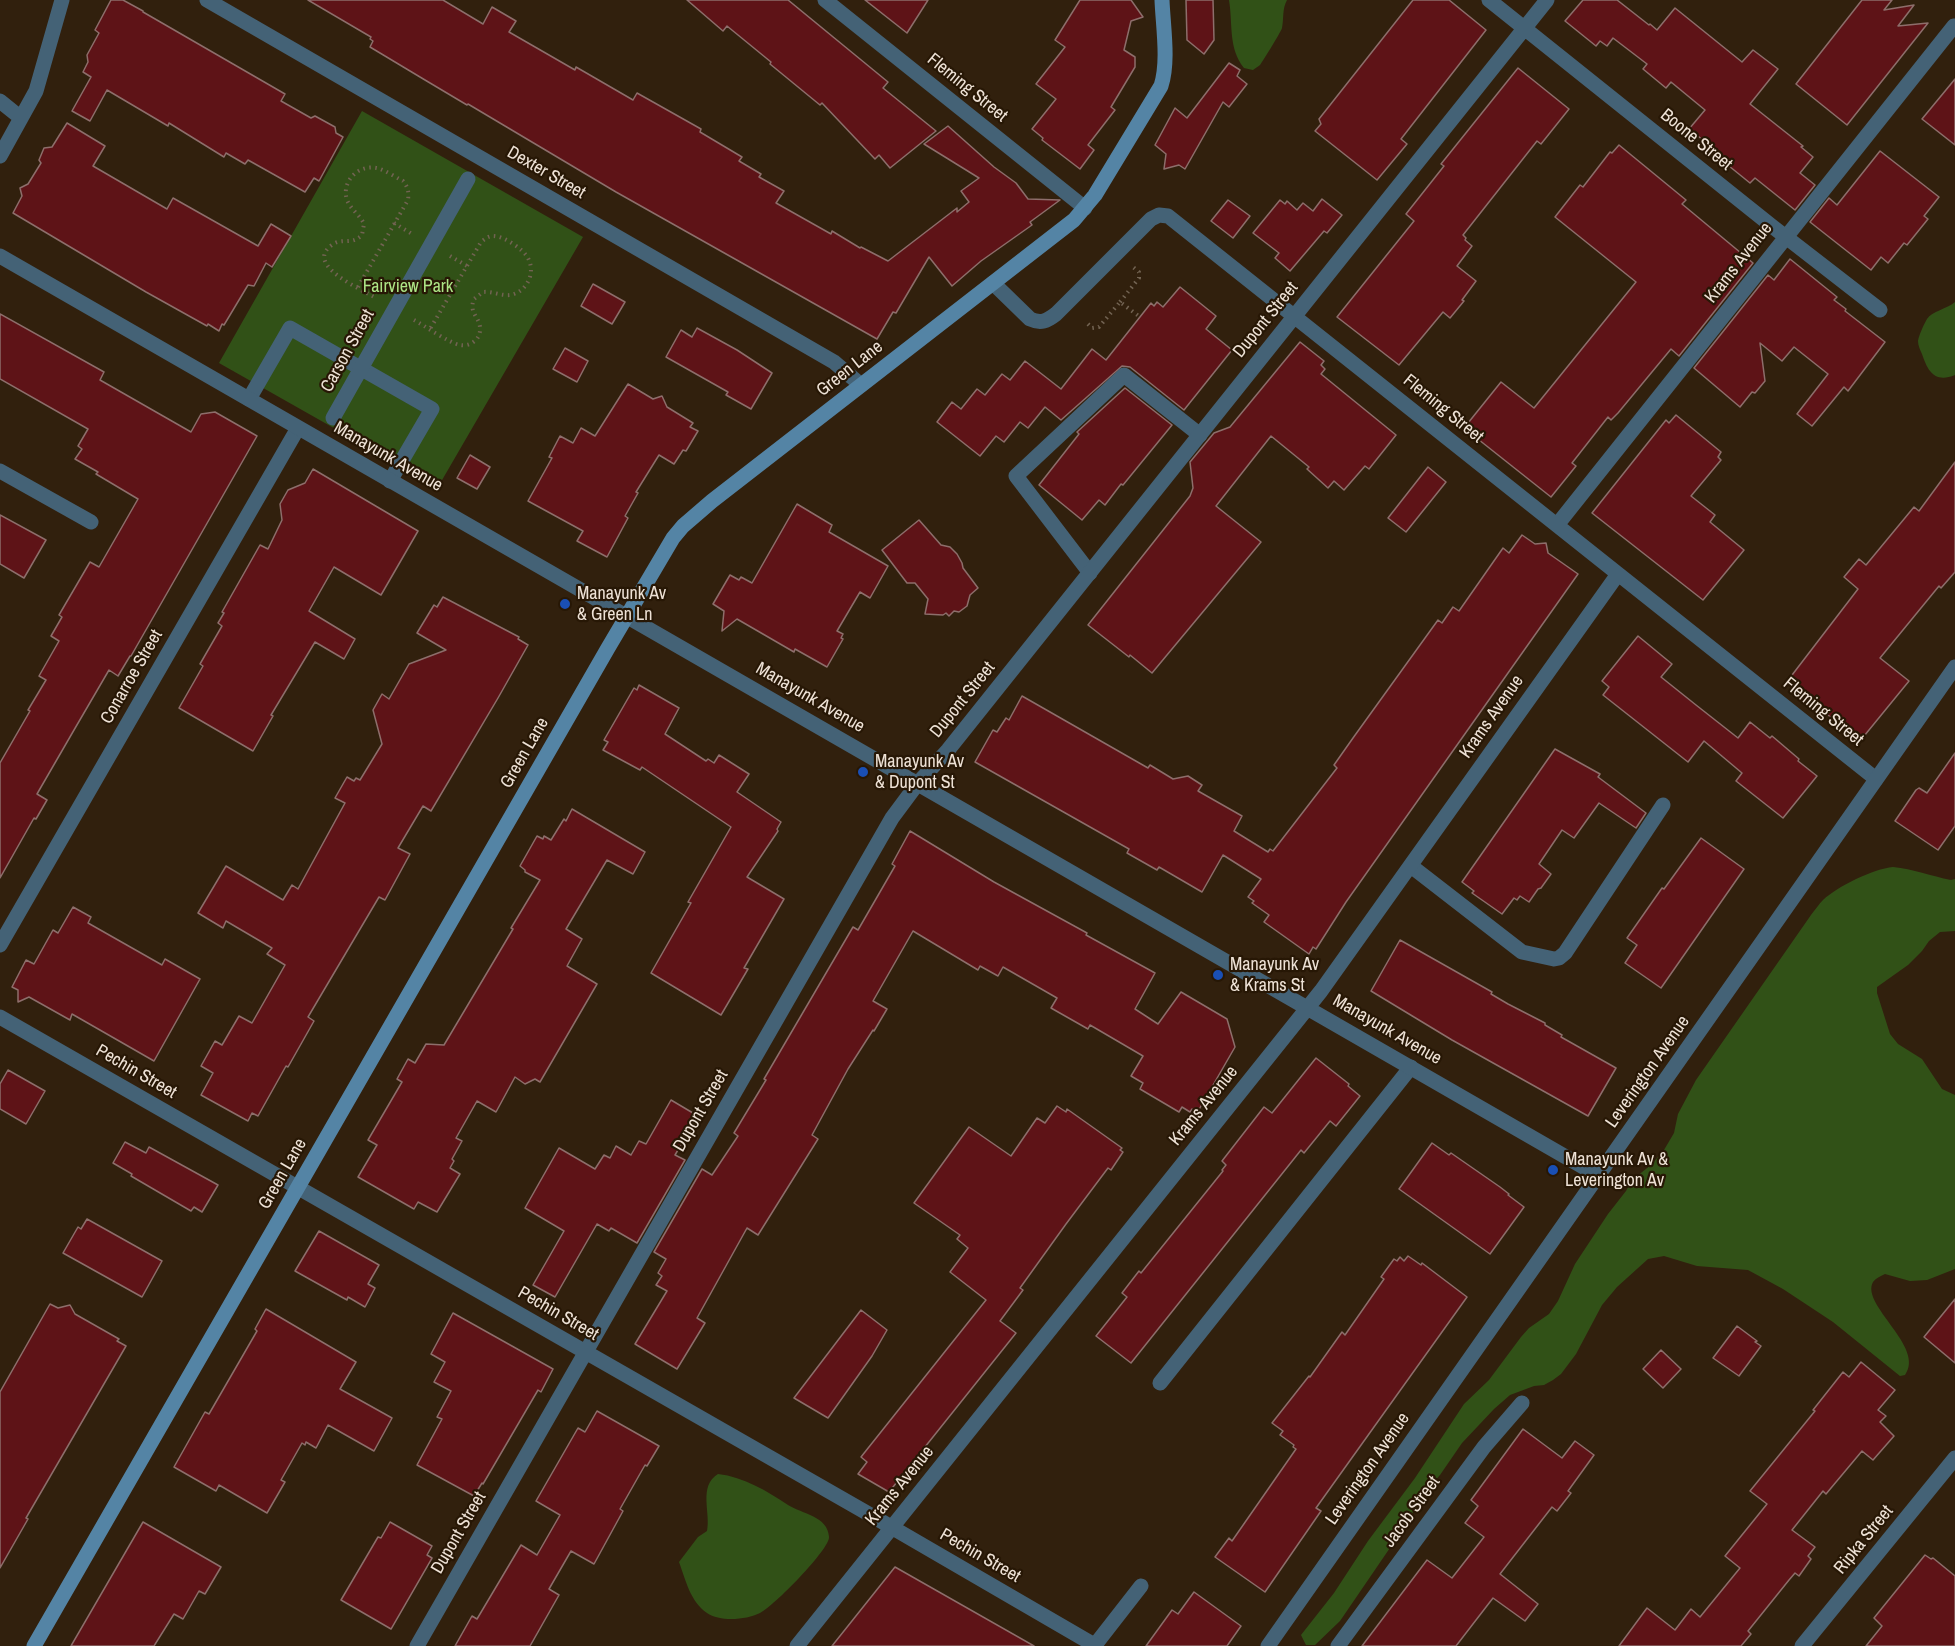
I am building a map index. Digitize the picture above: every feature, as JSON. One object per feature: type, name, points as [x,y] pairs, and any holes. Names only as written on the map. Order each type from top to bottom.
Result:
[{"type":"main road","name":"Green Lane","points":[[34,1646],[626,616],[682,526],[1074,220],[1085,208],[1161,86],[1164,76],[1162,0]]},
{"type":"street","points":[[0,156],[38,83],[62,0]]},
{"type":"street","name":"Dexter Street","points":[[207,0],[834,362],[861,386]]},
{"type":"street","name":"Fleming Street","points":[[825,0],[1085,208]]},
{"type":"street","name":"Boone Street","points":[[1489,0],[1880,310]]},
{"type":"street","name":"Dupont Street","points":[[417,1646],[892,818],[1547,0]]},
{"type":"street","name":"Krams Avenue","points":[[1557,525],[1954,26]]},
{"type":"street","points":[[0,101],[21,118]]},
{"type":"street","name":"Carson Street","points":[[333,418],[468,179]]},
{"type":"street","name":"Fleming Street","points":[[993,283],[1030,319],[1038,323],[1047,321],[1151,219],[1159,215],[1168,216],[1876,779]]},
{"type":"street","name":"Manayunk Avenue","points":[[0,256],[1599,1176]]},
{"type":"street","points":[[249,399],[290,328],[432,409],[390,481]]},
{"type":"street","points":[[1090,573],[1016,476],[1124,375],[1200,435]]},
{"type":"street","name":"Conarroe Street","points":[[0,945],[298,428]]},
{"type":"street","points":[[0,471],[91,522]]},
{"type":"street","name":"Krams Avenue","points":[[796,1646],[1331,978],[1618,574]]},
{"type":"street","name":"Leverington Avenue","points":[[1268,1646],[1955,667]]},
{"type":"street","points":[[1411,866],[1509,944],[1522,952],[1559,958],[1565,953],[1663,805]]},
{"type":"street","name":"Pechin Street","points":[[0,1017],[1096,1646]]},
{"type":"street","points":[[1160,1383],[1411,1067]]},
{"type":"street","name":"Jacob Street","points":[[1338,1646],[1484,1447],[1522,1403]]},
{"type":"street","name":"Ripka Street","points":[[1802,1646],[1955,1458]]},
{"type":"street","points":[[1096,1646],[1141,1586]]},
{"type":"path","points":[[369,167],[378,168],[406,184],[408,200],[358,287],[329,269],[325,263],[325,256],[332,244],[354,242],[362,235],[364,224],[347,200],[348,183],[352,176],[360,170],[369,167]]},
{"type":"path","points":[[500,237],[523,252],[529,259],[530,278],[526,286],[511,295],[483,292],[474,299],[472,310],[480,330],[474,342],[461,345],[430,329],[485,238],[500,237]]},
{"type":"path","points":[[1088,324],[1092,328],[1099,327],[1139,278],[1139,272],[1133,267]]},
{"type":"path","points":[[1120,302],[1140,317]]},
{"type":"green space","points":[[1229,0],[1287,0],[1281,30],[1260,65],[1253,70],[1244,68],[1235,52]]},
{"type":"green space","name":"Fairview Park","points":[[362,111],[583,237],[438,487],[219,363]]},
{"type":"green space","points":[[1955,302],[1955,375],[1937,377],[1927,366],[1918,341],[1929,316]]},
{"type":"green space","points":[[1893,867],[1955,879],[1955,931],[1940,932],[1908,965],[1877,987],[1890,1034],[1898,1044],[1922,1059],[1942,1089],[1955,1095],[1955,1269],[1927,1280],[1910,1281],[1885,1274],[1873,1282],[1872,1291],[1875,1302],[1901,1339],[1907,1352],[1909,1364],[1905,1375],[1900,1376],[1833,1322],[1783,1289],[1748,1270],[1697,1266],[1664,1256],[1648,1259],[1617,1287],[1602,1305],[1576,1354],[1561,1374],[1544,1385],[1534,1386],[1510,1395],[1462,1443],[1440,1475],[1422,1495],[1409,1520],[1340,1621],[1315,1645],[1306,1645],[1301,1635],[1334,1593],[1464,1404],[1489,1380],[1529,1328],[1549,1314],[1558,1301],[1575,1264],[1608,1214],[1632,1180],[1651,1165],[1664,1150],[1674,1133],[1678,1114],[1696,1080],[1811,915],[1823,900],[1846,884],[1876,871]]},
{"type":"green space","points":[[718,1474],[746,1481],[819,1520],[828,1530],[827,1543],[811,1565],[767,1609],[748,1617],[726,1619],[707,1613],[696,1603],[679,1562],[698,1537],[707,1531],[708,1485]]},
{"type":"building","points":[[111,0],[123,0],[143,11],[285,94],[281,101],[311,118],[315,116],[335,127],[336,133],[343,137],[319,181],[314,178],[305,192],[248,160],[245,164],[226,153],[224,157],[169,123],[168,126],[107,90],[90,121],[72,111],[91,77],[83,72],[88,62],[87,55],[99,33],[95,30]]},
{"type":"building","points":[[308,0],[443,0],[483,24],[492,7],[516,21],[509,32],[633,100],[637,93],[701,129],[700,132],[742,157],[739,161],[761,174],[759,177],[784,191],[776,203],[831,234],[832,231],[888,261],[957,208],[957,212],[969,202],[961,191],[979,178],[924,144],[948,126],[994,167],[1016,183],[1028,199],[1060,200],[1030,222],[1032,225],[981,261],[952,286],[929,257],[896,313],[893,312],[877,339],[616,192],[425,80],[370,47],[373,41],[371,37]]},
{"type":"building","points":[[687,0],[788,0],[888,82],[883,88],[936,131],[890,168],[879,155],[875,159],[822,103],[820,105],[727,26],[723,31]]},
{"type":"building","points":[[865,0],[928,0],[907,33]]},
{"type":"building","points":[[1080,0],[1131,0],[1143,17],[1131,21],[1124,50],[1135,57],[1135,67],[1111,107],[1115,110],[1088,145],[1094,150],[1080,169],[1042,140],[1043,138],[1032,129],[1056,99],[1036,84],[1065,47],[1055,40]]},
{"type":"building","points":[[1186,0],[1213,0],[1214,40],[1204,54],[1187,40]]},
{"type":"building","points":[[1413,0],[1449,0],[1486,30],[1401,139],[1407,144],[1377,180],[1315,131],[1321,124],[1319,119]]},
{"type":"building","points":[[1583,0],[1617,0],[1657,30],[1675,8],[1742,62],[1753,50],[1778,69],[1750,104],[1803,146],[1801,147],[1813,157],[1800,173],[1815,185],[1795,210],[1755,178],[1750,183],[1729,166],[1732,163],[1689,129],[1705,110],[1671,82],[1666,88],[1643,69],[1647,64],[1613,38],[1607,46],[1600,41],[1596,46],[1565,21]]},
{"type":"building","points":[[1862,0],[1892,0],[1884,10],[1914,5],[1898,26],[1928,23],[1847,125],[1796,84]]},
{"type":"building","points":[[1229,63],[1240,70],[1237,76],[1247,84],[1229,107],[1223,102],[1185,169],[1179,165],[1164,169],[1166,154],[1155,145],[1175,108],[1187,118]]},
{"type":"building","points":[[1518,68],[1569,109],[1541,144],[1537,141],[1463,235],[1472,246],[1457,266],[1476,281],[1462,300],[1464,301],[1450,318],[1443,312],[1399,365],[1337,317],[1414,221],[1406,214],[1444,166],[1441,164]]},
{"type":"building","points":[[1955,79],[1955,145],[1922,119]]},
{"type":"building","points":[[67,123],[105,146],[93,166],[167,209],[173,198],[258,246],[271,224],[291,236],[272,267],[266,263],[254,286],[248,285],[219,331],[146,292],[13,213],[22,196],[20,188],[28,184],[41,163],[39,160],[44,148],[52,147]]},
{"type":"building","points":[[1619,145],[1686,200],[1682,204],[1753,263],[1679,356],[1671,349],[1618,413],[1611,420],[1608,417],[1572,463],[1576,466],[1551,497],[1464,428],[1501,382],[1534,408],[1636,282],[1555,217],[1580,185],[1583,187],[1610,152],[1612,153]]},
{"type":"building","points":[[1880,151],[1939,197],[1924,216],[1928,219],[1907,245],[1904,243],[1888,263],[1881,257],[1871,270],[1810,222],[1829,198],[1837,205]]},
{"type":"building","points":[[1322,199],[1342,215],[1327,233],[1324,231],[1290,271],[1275,258],[1279,253],[1253,233],[1280,200],[1285,204],[1287,201],[1297,210],[1303,203],[1313,211]]},
{"type":"building","points":[[1228,200],[1250,216],[1233,238],[1211,221]]},
{"type":"building","points":[[1790,259],[1837,297],[1834,300],[1846,309],[1845,311],[1885,342],[1848,391],[1844,387],[1812,426],[1797,414],[1828,374],[1794,347],[1782,361],[1760,343],[1765,381],[1740,407],[1694,368],[1768,275],[1774,280]]},
{"type":"building","points":[[593,284],[625,302],[612,324],[581,306]]},
{"type":"building","points":[[1180,287],[1216,316],[1206,329],[1232,350],[1184,410],[1130,367],[1122,366],[1061,420],[1045,407],[1028,428],[1020,422],[1004,442],[996,436],[980,456],[937,422],[952,402],[961,409],[977,389],[985,395],[1002,374],[1010,380],[1025,361],[1061,389],[1092,349],[1106,360],[1151,303],[1154,306],[1157,302],[1163,307]]},
{"type":"building","points":[[0,314],[104,372],[100,380],[191,432],[201,414],[215,412],[257,436],[131,656],[118,676],[109,670],[74,730],[37,794],[47,800],[36,819],[34,818],[0,878],[0,763],[46,680],[39,676],[59,641],[51,636],[62,617],[59,615],[90,562],[99,567],[138,499],[75,459],[82,449],[78,446],[88,429],[0,379]]},
{"type":"building","points":[[697,328],[772,373],[751,409],[726,395],[728,392],[666,357],[681,330],[692,337]]},
{"type":"building","points":[[1300,342],[1324,361],[1321,365],[1325,369],[1321,374],[1396,435],[1369,469],[1365,466],[1344,490],[1334,481],[1328,488],[1307,469],[1309,467],[1271,436],[1216,506],[1261,542],[1152,673],[1088,625],[1190,496],[1193,488],[1190,462],[1214,433],[1230,427]]},
{"type":"building","points":[[565,348],[588,361],[577,382],[553,369]]},
{"type":"building","points":[[628,384],[653,399],[662,396],[667,407],[693,423],[690,427],[698,431],[686,451],[683,450],[674,464],[659,455],[636,492],[638,493],[625,516],[628,518],[607,557],[577,541],[583,531],[528,501],[552,458],[549,457],[560,436],[573,443],[581,428],[595,436]]},
{"type":"building","points":[[1125,388],[1172,425],[1105,505],[1099,500],[1082,520],[1039,485],[1079,434],[1077,432]]},
{"type":"building","points":[[1676,415],[1721,452],[1718,457],[1721,460],[1691,496],[1715,515],[1710,522],[1744,550],[1703,600],[1592,513],[1666,420],[1669,423]]},
{"type":"building","points":[[470,455],[490,467],[477,489],[457,478]]},
{"type":"building","points":[[1955,462],[1955,572],[1941,588],[1939,586],[1880,658],[1909,681],[1860,741],[1795,688],[1797,685],[1789,679],[1858,589],[1844,577],[1859,559],[1866,565],[1914,507],[1919,511]]},
{"type":"building","points":[[1428,467],[1446,482],[1406,532],[1388,518]]},
{"type":"building","points":[[313,469],[418,531],[381,595],[334,567],[309,611],[355,639],[344,659],[315,642],[271,715],[273,716],[253,751],[179,708],[203,666],[200,664],[222,626],[218,623],[224,613],[222,612],[260,545],[268,549],[282,520],[280,504],[288,490],[305,483]]},
{"type":"building","points":[[797,504],[832,525],[829,532],[888,566],[870,598],[860,592],[837,631],[843,634],[841,638],[843,639],[827,667],[795,649],[794,652],[737,619],[722,631],[724,611],[713,604],[730,575],[739,580],[741,577],[752,583]]},
{"type":"building","points":[[0,515],[46,540],[24,578],[0,564]]},
{"type":"building","points":[[919,520],[941,545],[950,547],[957,554],[963,568],[978,588],[970,595],[967,606],[959,612],[954,611],[949,616],[946,613],[943,615],[925,614],[928,599],[915,583],[907,583],[882,550]]},
{"type":"building","points":[[1522,535],[1535,544],[1546,543],[1548,553],[1578,574],[1346,902],[1316,949],[1313,947],[1309,954],[1264,922],[1269,915],[1252,903],[1254,901],[1248,897],[1261,879],[1223,855],[1202,892],[1159,867],[1157,870],[1127,853],[1129,849],[975,762],[993,730],[997,732],[1006,718],[1009,720],[1022,696],[1148,768],[1150,765],[1173,779],[1188,776],[1202,785],[1198,791],[1242,816],[1234,831],[1268,852],[1270,849],[1273,851],[1337,768],[1334,765],[1438,620],[1442,623],[1453,607],[1459,611],[1503,548],[1509,553]]},
{"type":"building","points":[[443,597],[519,637],[518,639],[528,645],[431,811],[423,806],[398,848],[410,854],[385,900],[379,897],[308,1017],[314,1021],[288,1067],[286,1066],[258,1116],[252,1113],[248,1121],[201,1095],[213,1073],[201,1066],[215,1041],[222,1045],[239,1016],[252,1023],[285,965],[267,954],[272,948],[226,921],[223,928],[198,913],[226,866],[283,900],[292,885],[298,889],[345,803],[335,798],[347,777],[354,781],[356,778],[360,780],[382,744],[373,710],[382,694],[389,699],[409,664],[446,650],[417,633],[434,605],[437,607]]},
{"type":"building","points":[[1638,636],[1672,664],[1661,677],[1738,738],[1750,722],[1770,738],[1772,736],[1817,776],[1783,818],[1736,781],[1742,773],[1704,741],[1688,762],[1603,695],[1609,687],[1602,681]]},
{"type":"building","points":[[639,685],[679,708],[665,734],[706,761],[708,759],[714,763],[719,755],[749,774],[737,792],[781,822],[778,831],[747,877],[784,899],[744,968],[748,969],[721,1015],[651,973],[731,827],[642,767],[640,770],[603,750],[608,742],[604,740],[634,688],[637,690]]},
{"type":"building","points":[[1555,749],[1600,774],[1598,777],[1646,813],[1636,828],[1599,803],[1574,838],[1562,830],[1539,864],[1551,874],[1529,902],[1520,896],[1517,900],[1514,898],[1502,914],[1472,893],[1474,891],[1462,882]]},
{"type":"building","points":[[1955,753],[1955,826],[1938,850],[1895,821],[1916,790],[1919,788],[1927,793]]},
{"type":"building","points":[[572,809],[645,852],[633,874],[607,860],[566,929],[582,939],[567,966],[597,984],[540,1082],[535,1079],[525,1084],[515,1077],[496,1112],[477,1101],[456,1138],[462,1141],[452,1159],[454,1161],[450,1168],[460,1174],[437,1212],[418,1202],[414,1209],[358,1177],[377,1145],[368,1140],[402,1082],[397,1079],[408,1059],[415,1063],[426,1044],[444,1045],[513,929],[511,928],[540,880],[525,872],[520,866],[537,836],[543,839],[544,836],[551,840]]},
{"type":"building","points":[[910,831],[994,882],[1155,973],[1135,1009],[1158,1024],[1181,992],[1227,1019],[1235,1047],[1197,1113],[1192,1109],[1190,1112],[1182,1107],[1179,1112],[1140,1089],[1143,1083],[1131,1076],[1143,1056],[1090,1025],[1088,1029],[1051,1008],[1057,998],[1003,967],[998,976],[980,966],[978,970],[913,931],[873,1001],[887,1009],[848,1069],[812,1135],[818,1139],[758,1235],[747,1228],[697,1318],[705,1323],[677,1369],[635,1344],[667,1291],[656,1285],[662,1276],[658,1273],[666,1259],[654,1252],[702,1169],[712,1175],[738,1136],[734,1133],[766,1080],[764,1079],[853,927],[858,930],[895,866],[892,864]]},
{"type":"building","points":[[1701,838],[1744,869],[1661,988],[1625,963],[1637,945],[1627,938]]},
{"type":"building","points":[[73,907],[91,917],[88,923],[162,965],[165,959],[200,979],[154,1061],[72,1014],[70,1020],[29,997],[18,1002],[18,990],[12,987],[26,960],[34,964],[53,930],[58,933]]},
{"type":"building","points":[[1400,940],[1492,992],[1491,994],[1508,1004],[1545,1023],[1562,1035],[1561,1037],[1616,1068],[1588,1116],[1452,1040],[1371,991]]},
{"type":"building","points":[[1316,1058],[1349,1084],[1348,1086],[1360,1096],[1336,1126],[1330,1121],[1304,1153],[1301,1150],[1131,1363],[1096,1336],[1127,1297],[1122,1293],[1139,1271],[1141,1273],[1223,1171],[1226,1165],[1222,1161],[1264,1107],[1272,1113]]},
{"type":"building","points":[[8,1070],[45,1091],[26,1124],[0,1109],[0,1084]]},
{"type":"building","points":[[671,1100],[698,1116],[675,1155],[685,1160],[637,1243],[611,1228],[609,1231],[597,1224],[555,1297],[533,1285],[564,1231],[525,1208],[559,1148],[595,1169],[604,1155],[610,1158],[616,1146],[631,1155],[639,1141],[646,1144]]},
{"type":"building","points":[[1057,1106],[1066,1112],[1067,1109],[1122,1148],[1120,1150],[1123,1152],[1111,1170],[1108,1168],[1066,1224],[1020,1288],[1023,1290],[1000,1321],[1016,1333],[889,1492],[858,1474],[867,1462],[861,1457],[986,1300],[950,1272],[968,1248],[957,1239],[960,1235],[914,1203],[969,1127],[1011,1156],[1037,1118],[1045,1123]]},
{"type":"building","points":[[125,1142],[146,1153],[149,1147],[218,1185],[202,1212],[194,1207],[191,1211],[113,1163]]},
{"type":"building","points":[[1432,1143],[1449,1155],[1451,1153],[1500,1187],[1524,1207],[1490,1254],[1399,1189]]},
{"type":"building","points":[[87,1219],[162,1261],[142,1297],[63,1253],[78,1227],[81,1229]]},
{"type":"building","points":[[319,1231],[379,1265],[368,1284],[375,1288],[365,1307],[348,1297],[347,1300],[295,1271]]},
{"type":"building","points":[[1408,1256],[1421,1265],[1422,1263],[1467,1297],[1316,1508],[1321,1511],[1265,1592],[1215,1557],[1229,1538],[1232,1541],[1296,1449],[1280,1435],[1283,1431],[1272,1423],[1310,1377],[1342,1332],[1345,1335],[1384,1279],[1381,1277],[1394,1259],[1397,1261],[1400,1257],[1404,1261]]},
{"type":"building","points":[[1955,1299],[1955,1363],[1924,1337]]},
{"type":"building","points":[[50,1304],[58,1308],[70,1305],[75,1314],[119,1339],[117,1341],[126,1346],[26,1518],[28,1519],[0,1568],[0,1392]]},
{"type":"building","points":[[266,1309],[356,1362],[340,1389],[392,1418],[374,1451],[328,1425],[316,1448],[306,1442],[305,1445],[302,1443],[281,1480],[285,1482],[267,1513],[219,1485],[216,1491],[174,1467],[205,1412],[209,1414],[257,1331],[255,1329]]},
{"type":"building","points":[[861,1310],[887,1330],[872,1356],[828,1418],[794,1398]]},
{"type":"building","points":[[453,1313],[553,1369],[541,1392],[538,1390],[474,1496],[417,1465],[442,1419],[437,1417],[451,1391],[434,1382],[445,1362],[431,1354]]},
{"type":"building","points":[[1737,1326],[1761,1346],[1739,1376],[1713,1358]]},
{"type":"building","points":[[1661,1350],[1681,1369],[1663,1388],[1643,1369]]},
{"type":"building","points":[[1861,1362],[1895,1390],[1878,1410],[1886,1416],[1880,1422],[1894,1436],[1873,1460],[1862,1451],[1826,1494],[1823,1491],[1792,1530],[1815,1547],[1808,1556],[1811,1559],[1799,1576],[1795,1573],[1789,1580],[1748,1631],[1751,1634],[1741,1646],[1619,1646],[1647,1608],[1675,1630],[1691,1609],[1700,1617],[1740,1568],[1725,1556],[1767,1504],[1750,1491],[1815,1411],[1813,1410],[1843,1372],[1849,1377]]},
{"type":"building","points":[[597,1411],[659,1446],[647,1466],[645,1465],[620,1509],[623,1511],[594,1564],[571,1551],[549,1589],[559,1595],[530,1646],[455,1646],[472,1616],[477,1619],[521,1545],[537,1555],[560,1515],[536,1501],[578,1428],[585,1432]]},
{"type":"building","points":[[1523,1429],[1562,1458],[1575,1441],[1594,1455],[1568,1491],[1571,1493],[1557,1511],[1552,1507],[1500,1574],[1538,1604],[1525,1621],[1493,1598],[1456,1646],[1362,1646],[1427,1560],[1452,1578],[1484,1537],[1465,1523],[1478,1506],[1471,1500]]},
{"type":"building","points":[[143,1522],[221,1567],[205,1594],[199,1591],[183,1619],[174,1614],[154,1646],[71,1646]]},
{"type":"building","points":[[390,1522],[432,1546],[427,1555],[432,1558],[391,1629],[341,1600],[378,1537],[381,1538]]},
{"type":"building","points":[[1925,1555],[1933,1558],[1955,1576],[1955,1646],[1866,1646],[1882,1626],[1874,1618]]},
{"type":"building","points":[[895,1567],[1034,1646],[832,1646]]},
{"type":"building","points":[[1194,1592],[1241,1626],[1227,1646],[1146,1646],[1172,1610],[1178,1614]]},
{"type":"place","name":"Manayunk Av & Green Ln","points":[[565,604]]},
{"type":"place","name":"Manayunk Av & Dupont St","points":[[863,772]]},
{"type":"place","name":"Manayunk Av & Krams St","points":[[1218,975]]},
{"type":"place","name":"Manayunk Av & Leverington Av","points":[[1553,1170]]}]
